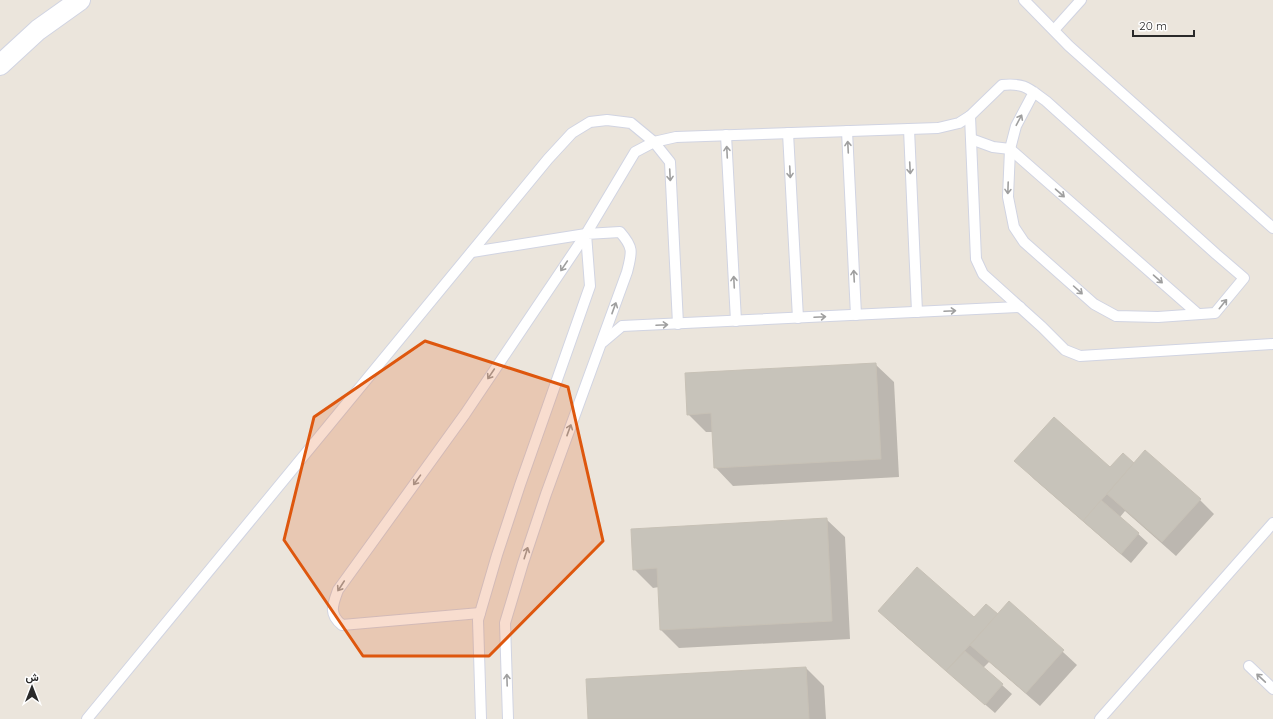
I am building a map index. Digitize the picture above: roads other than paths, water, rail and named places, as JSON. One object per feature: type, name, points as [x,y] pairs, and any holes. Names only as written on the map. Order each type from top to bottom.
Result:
[{"type":"street","points":[[0,66],[38,30],[80,0]]},
{"type":"lane","points":[[1024,0],[1069,46],[1273,228]]},
{"type":"lane","points":[[1054,30],[1081,0]]},
{"type":"lane","points":[[480,613],[342,625],[335,620],[332,607],[338,590],[465,414],[586,234],[635,152],[654,142],[676,137],[938,128],[959,123],[970,116],[1002,85],[1014,84],[1026,86],[1034,92],[1052,106],[1244,278],[1215,313],[1158,317],[1116,316],[1094,304],[1024,242],[1014,227],[1008,197],[1010,149],[1016,126],[1034,92]]},
{"type":"lane","points":[[970,116],[976,259],[983,274],[1020,307],[1064,350],[1080,356],[1273,344]]},
{"type":"lane","points":[[87,719],[548,158],[572,133],[590,122],[607,120],[631,123],[654,142],[670,162],[678,324]]},
{"type":"lane","points":[[909,129],[917,312]]},
{"type":"lane","points":[[847,131],[856,315]]},
{"type":"lane","points":[[788,133],[798,318]]},
{"type":"lane","points":[[726,135],[736,321]]},
{"type":"lane","points":[[971,139],[993,147],[1010,149],[1198,314]]},
{"type":"lane","points":[[472,252],[586,234],[620,232],[628,241],[632,252],[628,272],[546,494],[505,623],[508,719]]},
{"type":"lane","points":[[481,719],[478,620],[520,485],[590,286],[586,234]]},
{"type":"lane","points":[[601,343],[622,326],[1020,307]]},
{"type":"lane","points":[[1100,719],[1273,523]]},
{"type":"lane","points":[[1249,666],[1273,689]]}]
